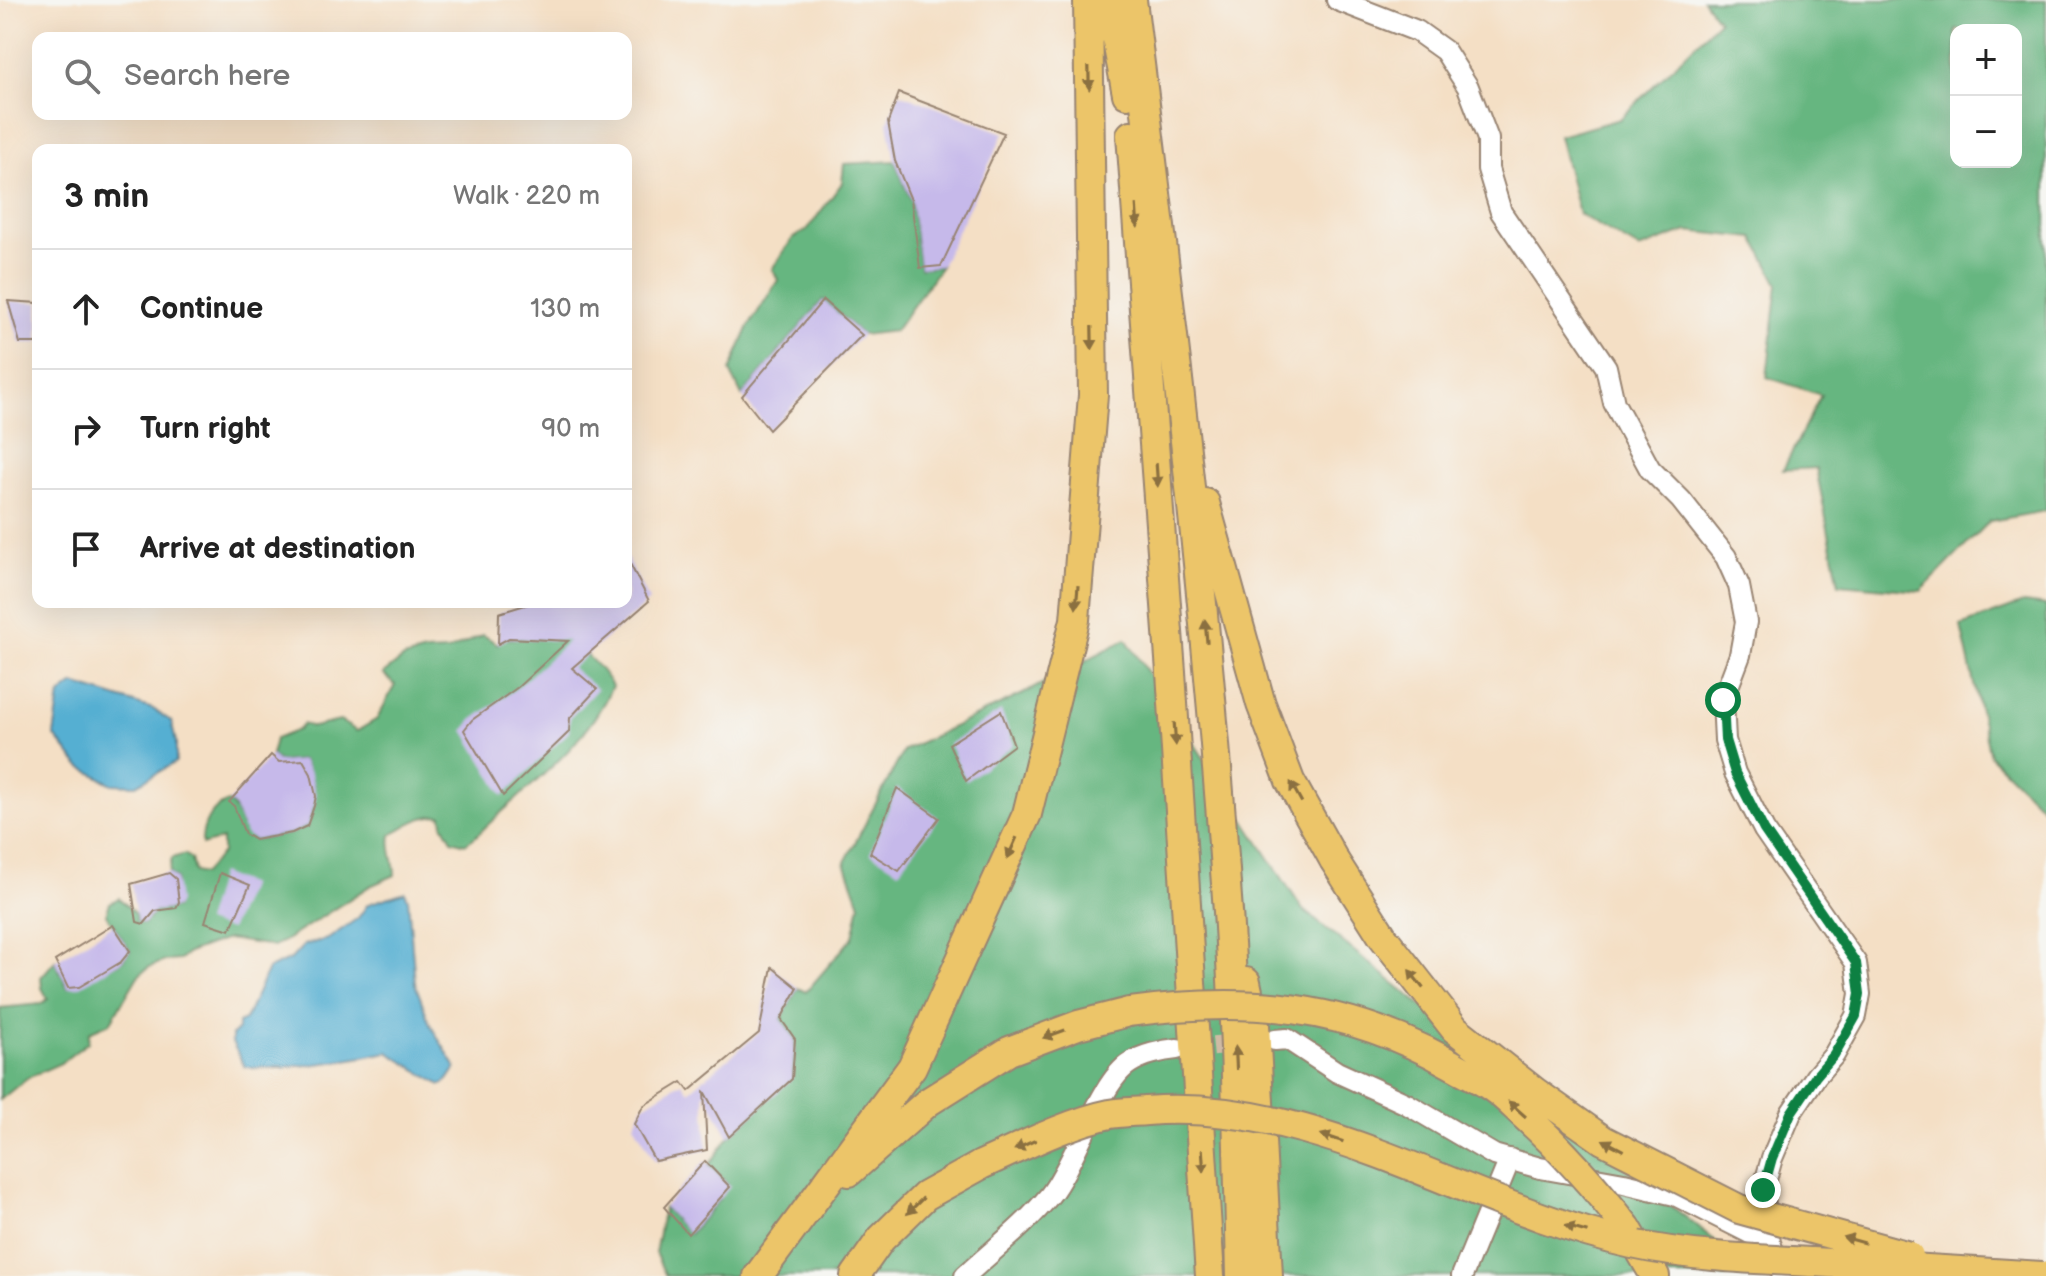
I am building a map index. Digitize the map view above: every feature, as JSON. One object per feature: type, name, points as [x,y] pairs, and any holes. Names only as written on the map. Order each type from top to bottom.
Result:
[{"type":"highway","points":[[758,1276],[912,1067],[1027,814],[1075,620],[1093,395],[1088,0]]},
{"type":"highway","points":[[1109,0],[1129,108],[1170,657],[1209,1270]]},
{"type":"highway","points":[[1132,0],[1205,622],[1227,900],[1237,1081],[1241,1276]]},
{"type":"highway","points":[[1184,430],[1261,704],[1290,781],[1334,860],[1383,937],[1455,1029],[1603,1140],[1739,1209],[1955,1270]]},
{"type":"highway","points":[[1227,900],[1255,1025],[1268,1276]]},
{"type":"highway","points":[[804,1213],[928,1102],[1009,1051],[1078,1025],[1129,1012],[1232,1003],[1303,1009],[1366,1025],[1431,1053],[1494,1088],[1592,1183],[1627,1228],[1655,1276]]},
{"type":"highway","points":[[855,1276],[881,1239],[925,1196],[981,1165],[1043,1137],[1110,1114],[1177,1109],[1253,1116],[1334,1138],[1523,1212],[1574,1230],[1635,1245],[1717,1257],[2042,1276]]},
{"type":"street","points":[[1337,0],[1417,31],[1445,51],[1468,87],[1488,139],[1488,169],[1501,212],[1606,367],[1614,403],[1650,469],[1681,500],[1726,557],[1739,586],[1746,622],[1740,655],[1723,700],[1725,740],[1735,773],[1764,830],[1856,963],[1860,994],[1856,1016],[1834,1055],[1791,1113],[1772,1158],[1763,1190],[1770,1243],[1783,1276]]},
{"type":"street","points":[[1275,1040],[1287,1039],[1337,1072],[1430,1117],[1494,1155],[1540,1168],[1675,1195],[1770,1243]]},
{"type":"street","points":[[965,1276],[1026,1223],[1053,1192],[1105,1094],[1129,1063],[1177,1049]]},
{"type":"street","points":[[1462,1276],[1510,1159]]},
{"type":"green space","points":[[1703,0],[2046,0],[2046,511],[1990,521],[1921,591],[1839,584],[1816,468],[1783,470],[1821,395],[1767,377],[1778,284],[1754,238],[1687,231],[1639,249],[1579,214],[1559,136],[1620,119],[1719,21]]},
{"type":"green space","points":[[895,161],[911,200],[920,268],[941,266],[895,331],[862,335],[823,300],[742,396],[730,371],[749,326],[778,280],[772,269],[793,238],[807,230],[842,183],[844,164]]},
{"type":"green space","points":[[2023,603],[2046,606],[2046,811],[1990,756],[1961,626]]},
{"type":"green space","points":[[554,632],[587,655],[612,686],[586,730],[569,750],[475,837],[465,844],[452,840],[443,824],[442,815],[415,821],[391,835],[395,875],[370,886],[284,941],[273,946],[227,939],[188,953],[180,960],[149,967],[138,976],[110,1023],[89,1032],[88,1042],[61,1063],[27,1078],[0,1100],[0,1008],[41,1004],[48,999],[41,977],[55,961],[68,988],[121,962],[130,951],[106,914],[110,903],[119,898],[135,914],[137,922],[144,924],[155,911],[176,908],[176,879],[169,873],[172,858],[185,854],[191,859],[194,872],[203,874],[222,853],[222,839],[202,845],[203,831],[212,813],[229,802],[245,832],[255,840],[291,833],[307,826],[314,800],[311,777],[303,760],[279,762],[271,755],[275,739],[298,730],[303,724],[313,727],[340,721],[357,731],[377,719],[395,685],[383,674],[404,658],[425,652],[448,651],[483,635],[498,644],[500,640],[507,639],[556,638]]},
{"type":"green space","points":[[1126,639],[1303,910],[1759,1276],[666,1276],[655,1253],[664,1207],[689,1234],[728,1185],[709,1165],[729,1137],[792,1077],[795,1039],[781,1019],[798,988],[806,992],[853,937],[860,904],[845,862],[904,750],[1023,694]]},
{"type":"water","points":[[74,684],[153,709],[171,721],[176,742],[176,762],[136,785],[112,784],[79,766],[54,735],[60,695]]},
{"type":"water","points":[[405,892],[415,983],[430,1024],[456,1068],[448,1080],[441,1085],[388,1052],[317,1064],[245,1067],[232,1042],[232,1035],[238,1029],[238,1023],[245,1020],[268,969],[291,959],[304,945],[328,939],[358,918],[368,904]]},
{"type":"building","points":[[899,93],[1004,133],[941,266],[920,268],[911,200],[895,161],[888,122]]},
{"type":"building","points":[[823,300],[862,335],[769,430],[742,396]]},
{"type":"building","points":[[8,301],[32,303],[32,343],[20,343]]},
{"type":"building","points":[[632,568],[649,601],[572,668],[597,689],[570,718],[569,732],[503,796],[464,730],[472,720],[518,687],[568,641],[509,638],[498,644],[499,613],[515,608],[632,608]]},
{"type":"building","points":[[1001,711],[1014,745],[966,781],[949,744]]},
{"type":"building","points":[[271,755],[279,762],[303,760],[311,774],[316,796],[307,826],[292,833],[255,840],[245,834],[234,806],[229,802]]},
{"type":"building","points":[[897,788],[939,818],[899,871],[870,853]]},
{"type":"building","points":[[169,873],[176,879],[179,902],[176,908],[155,911],[144,924],[137,922],[131,884]]},
{"type":"building","points":[[220,873],[250,885],[230,930],[205,922]]},
{"type":"building","points":[[113,925],[130,951],[121,962],[91,980],[79,987],[68,988],[55,961]]},
{"type":"building","points":[[772,967],[798,988],[781,1019],[795,1039],[792,1079],[729,1137],[704,1091],[707,1150],[655,1161],[634,1124],[643,1106],[682,1082],[689,1091],[759,1033]]},
{"type":"building","points":[[705,1161],[730,1187],[688,1234],[664,1207]]},
{"type":"tunnel","points":[[1183,1049],[1247,1043]]},
{"type":"route","points":[[1723,700],[1725,740],[1735,773],[1764,830],[1856,963],[1860,994],[1856,1016],[1834,1055],[1791,1113],[1772,1158],[1763,1190]]}]
